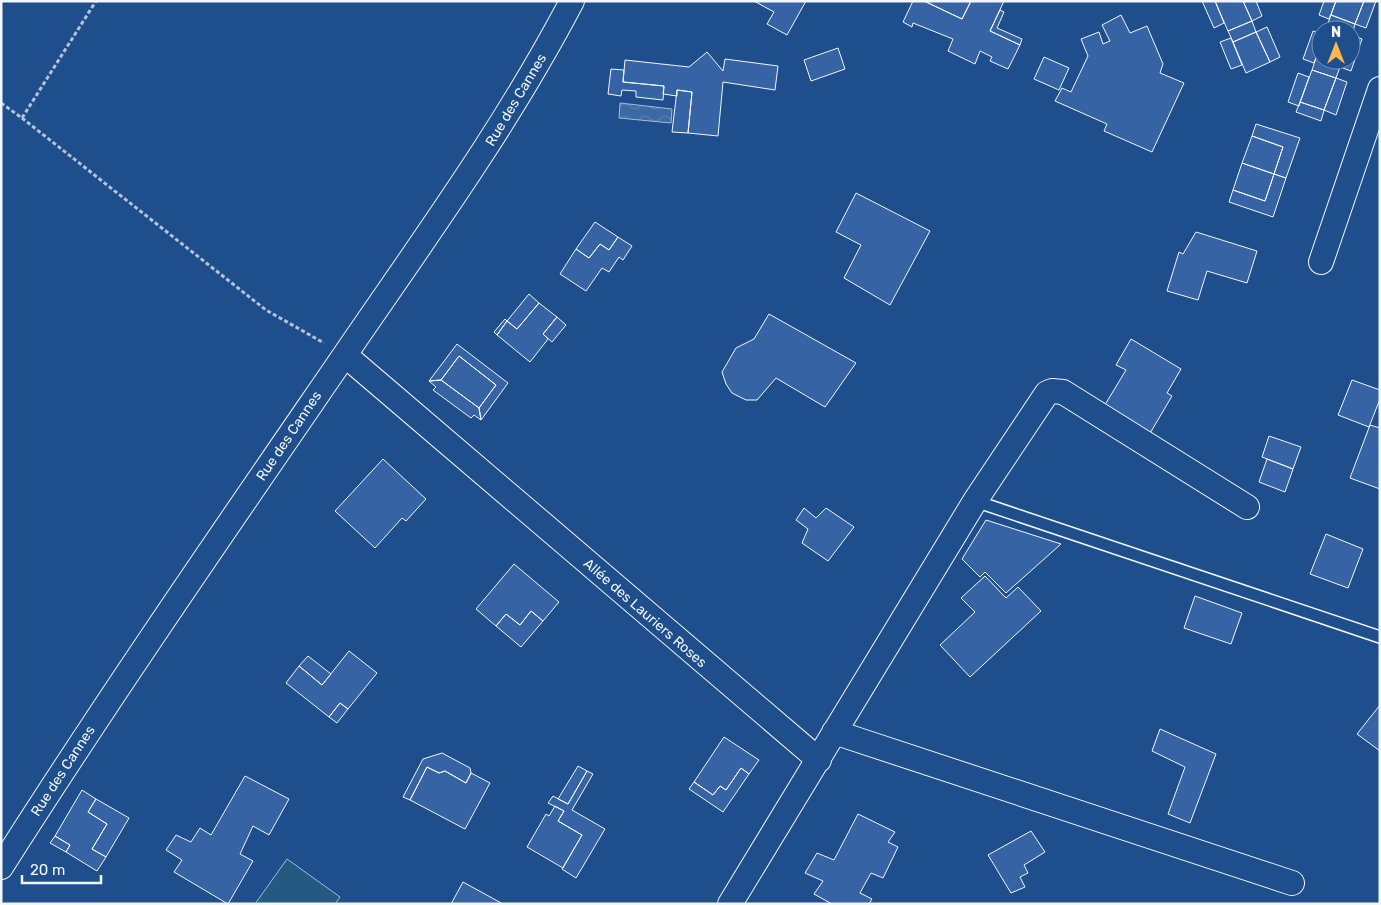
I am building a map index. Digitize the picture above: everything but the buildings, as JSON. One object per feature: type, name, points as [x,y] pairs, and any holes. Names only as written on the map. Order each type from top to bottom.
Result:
[{"type":"street","name":"Rue des Cannes","points":[[1,867],[84,738],[470,175],[543,56],[572,1]]},
{"type":"street","points":[[1321,262],[1380,89]]},
{"type":"street","name":"Allée des Lauriers Roses","points":[[345,355],[819,760]]},
{"type":"street","points":[[730,904],[975,501],[1044,395],[1057,391],[1247,507]]},
{"type":"street","points":[[834,732],[1292,883]]},
{"type":"lane","points":[[975,501],[1380,637]]},
{"type":"path","points":[[22,118],[96,1]]},
{"type":"path","points":[[1,103],[266,310],[345,355]]},
{"type":"shaded area","points":[[287,859],[340,897],[335,904],[255,904]]},
{"type":"water","points":[[620,103],[672,109],[671,123],[619,118]]}]
